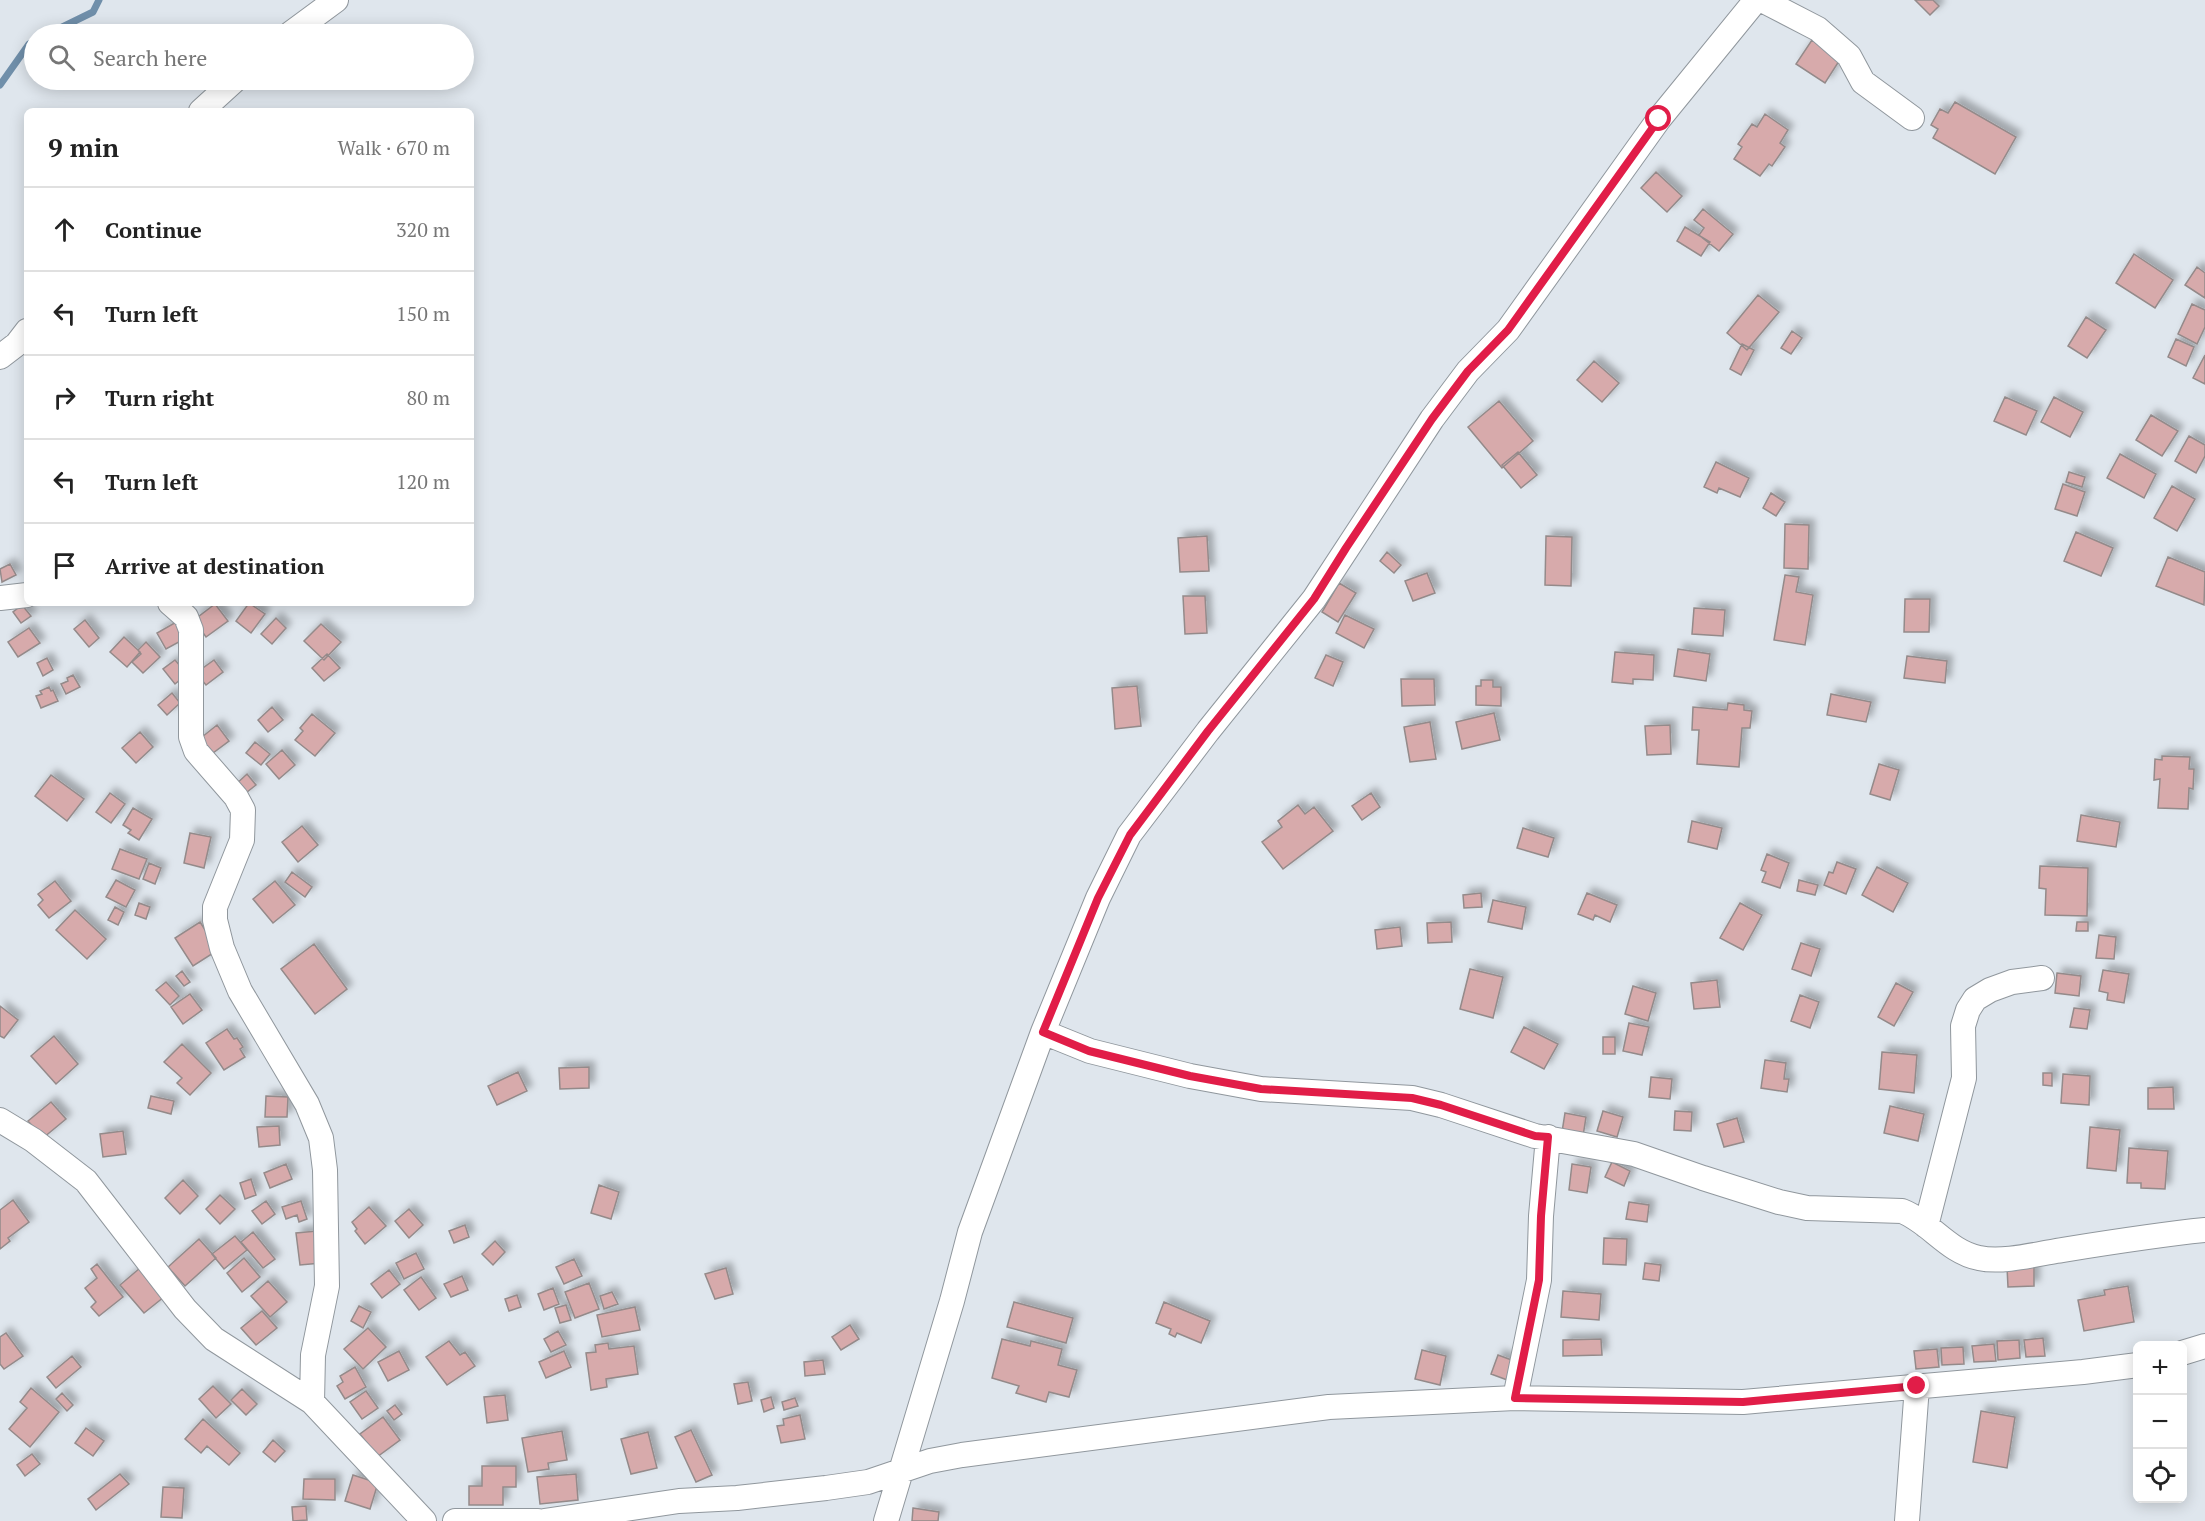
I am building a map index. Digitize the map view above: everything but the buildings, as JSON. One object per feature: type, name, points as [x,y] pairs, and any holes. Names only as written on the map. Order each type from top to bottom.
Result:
[{"type":"street","points":[[304,24],[336,0]]},
{"type":"street","points":[[886,1521],[952,1301],[970,1232],[1043,1032],[1098,898],[1130,835],[1208,731],[1314,599],[1446,400],[1468,371],[1508,330],[1659,119],[1756,0]]},
{"type":"street","points":[[1762,0],[1818,29],[1849,56],[1863,82],[1912,118]]},
{"type":"street","points":[[204,108],[224,90]]},
{"type":"street","points":[[0,357],[17,344],[24,335]]},
{"type":"street","points":[[0,598],[24,595]]},
{"type":"street","points":[[173,606],[186,617],[191,630],[191,737],[196,751],[236,797],[243,810],[242,840],[215,907],[214,920],[240,991],[307,1104],[321,1138],[325,1170],[327,1286],[313,1355],[312,1402]]},
{"type":"street","points":[[1926,1226],[1964,1078],[1964,1026],[1968,1010],[1975,999],[1990,990],[2012,982],[2042,978]]},
{"type":"street","points":[[1043,1032],[1089,1051],[1190,1076],[1261,1089],[1412,1098],[1441,1105],[1535,1136],[1634,1154],[1779,1202],[1817,1209],[1902,1211],[1915,1216],[1950,1246],[1979,1258],[2009,1258],[2172,1232],[2205,1230]]},
{"type":"street","points":[[0,1120],[33,1140],[86,1181],[185,1309],[214,1339],[312,1402],[424,1521]]},
{"type":"street","points":[[1515,1398],[1539,1280],[1541,1216],[1548,1137]]},
{"type":"street","points":[[2187,1351],[2205,1346]]},
{"type":"street","points":[[544,1521],[679,1501],[737,1498],[868,1482],[930,1461],[962,1455],[1329,1407],[1515,1398],[1743,1402],[2133,1366]]},
{"type":"street","points":[[1907,1521],[1917,1386]]},
{"type":"street","points":[[455,1521],[538,1521]]},
{"type":"waterway","points":[[68,24],[93,12],[99,0]]},
{"type":"waterway","points":[[0,85],[24,51]]},
{"type":"route","points":[[1659,119],[1508,330],[1468,371],[1432,419],[1314,599],[1208,731],[1130,835],[1098,898],[1043,1032],[1089,1051],[1190,1076],[1261,1089],[1412,1098],[1441,1105],[1535,1136],[1548,1137],[1541,1216],[1539,1280],[1515,1398],[1743,1402],[1917,1386]]}]
